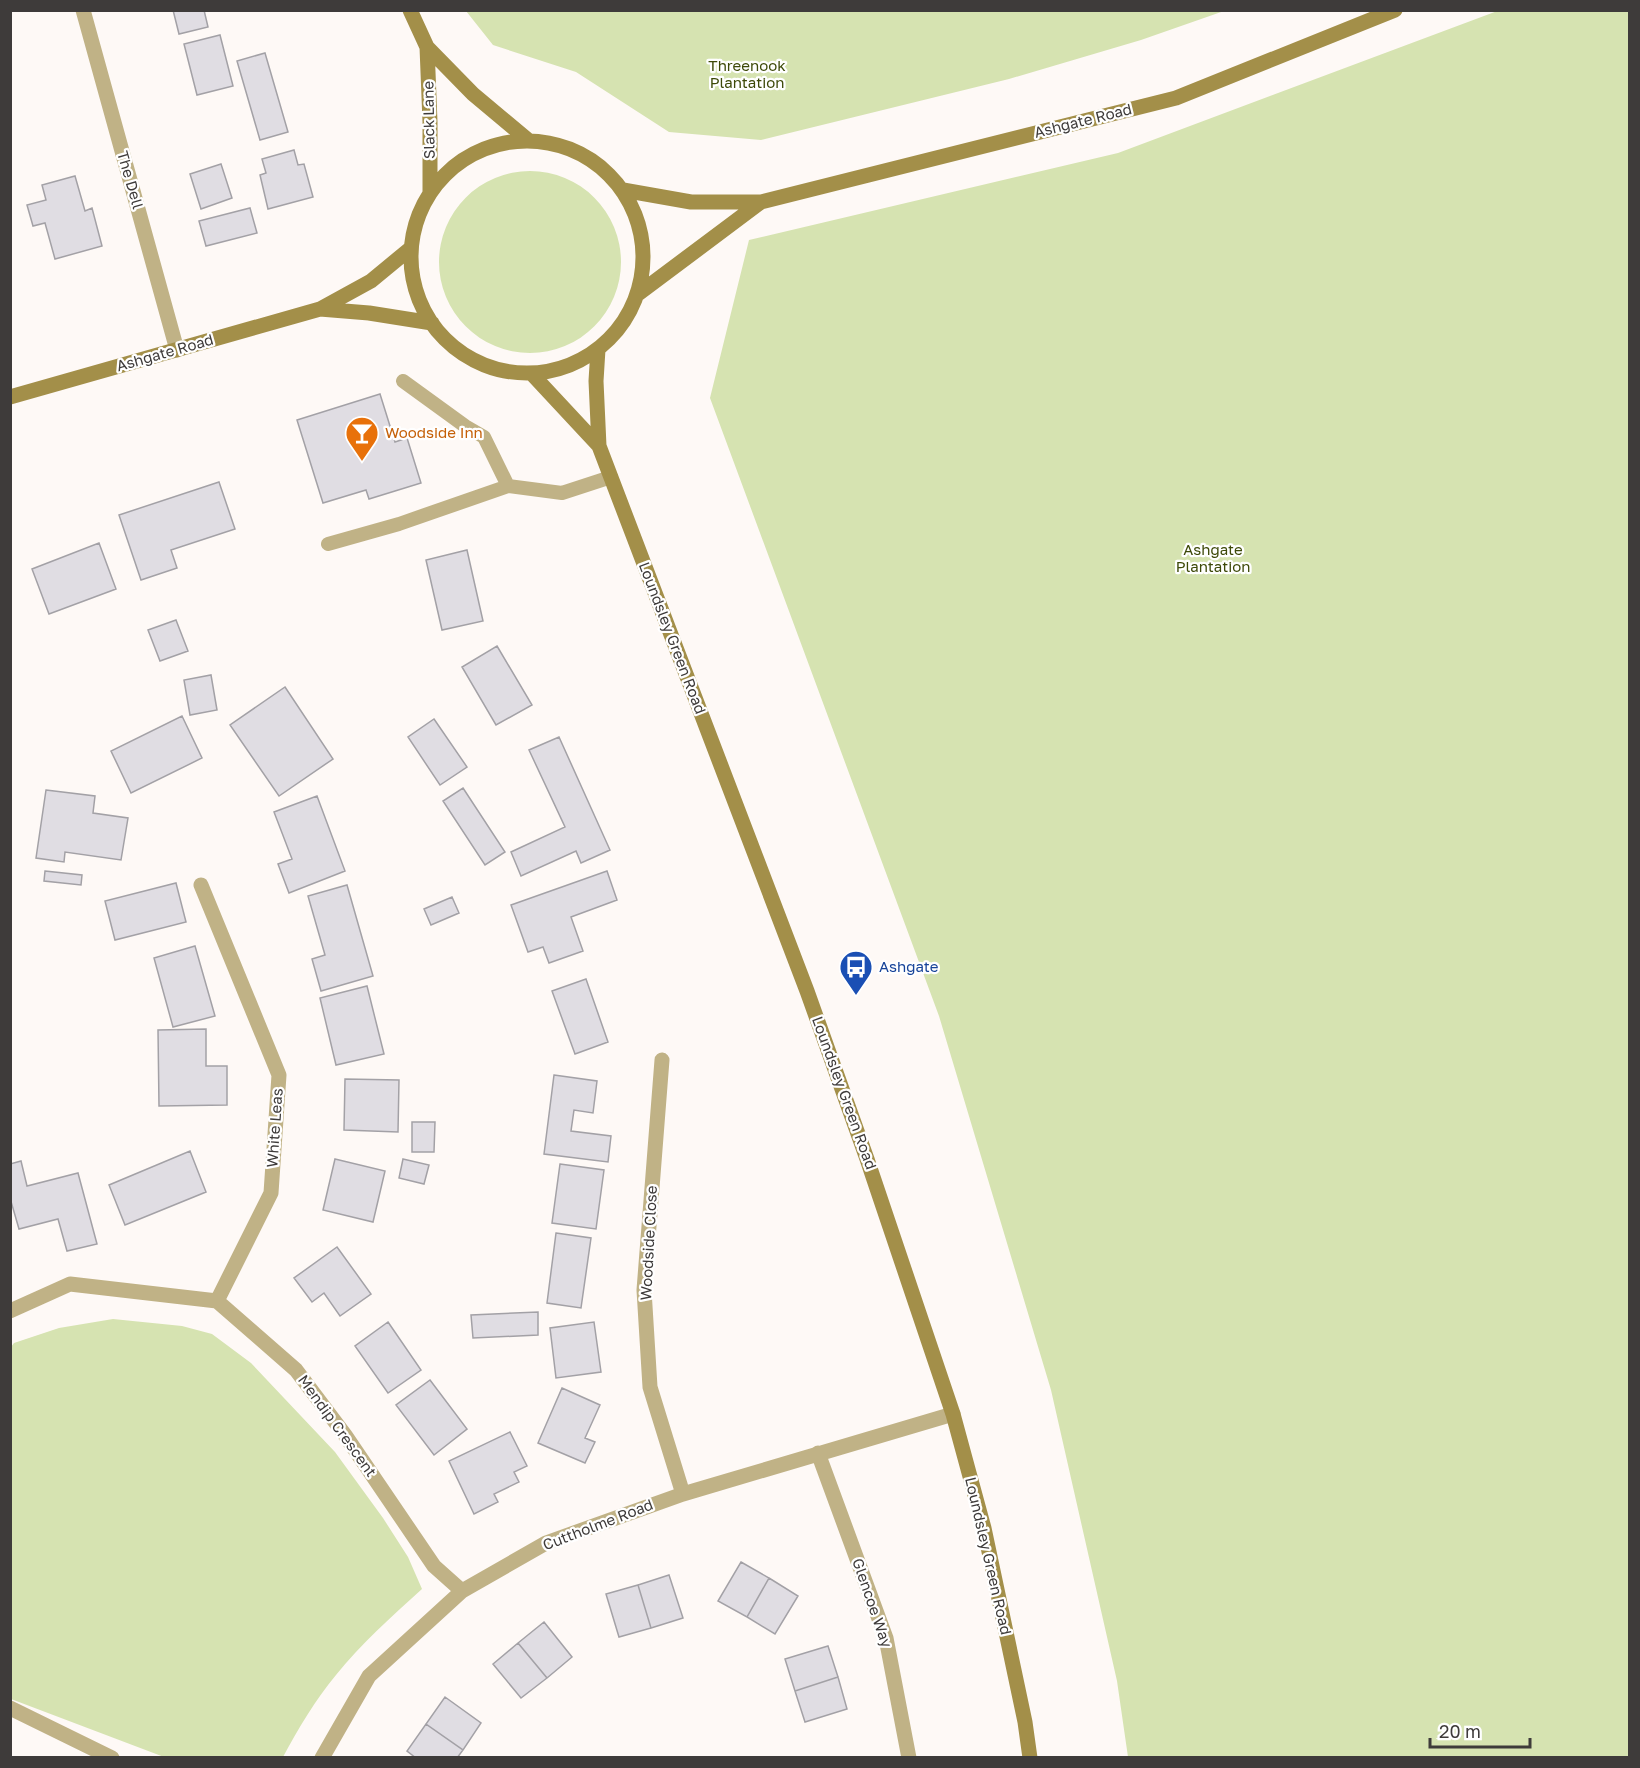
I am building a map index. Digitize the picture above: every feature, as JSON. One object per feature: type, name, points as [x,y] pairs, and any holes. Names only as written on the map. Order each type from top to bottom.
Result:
[{"type":"main road","name":"Slack Lane","points":[[410,10],[427,47],[473,94],[528,140]]},
{"type":"main road","name":"Ashgate Road","points":[[623,190],[691,202],[761,202],[1176,98],[1395,10]]},
{"type":"main road","name":"Slack Lane","points":[[427,47],[430,193]]},
{"type":"main road","points":[[528,140],[556,144],[581,153],[604,169],[623,190],[638,222],[644,258],[638,294],[615,333],[598,349],[578,361],[562,367],[531,373],[502,370],[475,361],[451,345],[432,323],[419,300],[412,275],[411,248],[417,219],[430,193],[449,171],[472,154],[500,144],[528,140]]},
{"type":"main road","name":"Ashgate Road","points":[[638,294],[761,202]]},
{"type":"main road","name":"Ashgate Road","points":[[10,397],[321,309],[371,281],[411,248]]},
{"type":"main road","name":"Ashgate Road","points":[[321,309],[369,313],[432,323]]},
{"type":"main road","name":"Loundsley Green Road","points":[[598,349],[596,381],[599,446],[807,991],[867,1159],[953,1414],[984,1528],[1025,1722],[1030,1758]]},
{"type":"main road","name":"Loundsley Green Road","points":[[531,373],[599,446]]},
{"type":"street","name":"The Dell","points":[[83,10],[177,350]]},
{"type":"street","name":"White Leas","points":[[201,885],[279,1074],[271,1193],[217,1301]]},
{"type":"street","name":"Woodside Close","points":[[662,1060],[644,1290],[650,1387],[683,1494]]},
{"type":"street","points":[[10,1311],[70,1284],[217,1301]]},
{"type":"street","name":"Mendip Crescent","points":[[217,1301],[296,1370],[345,1436],[434,1566],[462,1591]]},
{"type":"street","name":"Cuttholme Road","points":[[321,1758],[369,1676],[462,1591],[546,1543],[683,1494],[953,1414]]},
{"type":"street","name":"Glencoe Way","points":[[818,1453],[886,1638],[909,1758]]},
{"type":"street","points":[[10,1708],[112,1758]]},
{"type":"lane","points":[[403,381],[465,426],[484,436],[508,486]]},
{"type":"lane","points":[[328,544],[399,524],[508,486],[562,494],[611,477]]},
{"type":"green space","name":"Ashgate Plantation","points":[[1500,10],[1629,11],[1629,1757],[1128,1757],[1117,1681],[1051,1390],[939,1016],[710,398],[749,240],[1118,153]]},
{"type":"green space","name":"Threenook Plantation","points":[[466,11],[1224,11],[1141,40],[1009,79],[761,140],[669,132],[576,72],[493,45]]},
{"type":"green space","points":[[530,171],[548,172],[565,178],[581,186],[595,197],[606,211],[614,227],[620,244],[620,280],[614,297],[606,313],[595,327],[581,338],[565,346],[548,352],[530,353],[512,352],[495,346],[479,338],[465,327],[454,313],[446,297],[440,280],[439,262],[440,244],[446,227],[454,211],[465,197],[479,186],[495,178],[512,172]]},
{"type":"green space","points":[[113,1319],[182,1326],[212,1334],[251,1363],[335,1452],[408,1557],[422,1589],[366,1641],[336,1675],[308,1714],[283,1757],[164,1757],[11,1699],[11,1347],[14,1343],[59,1328]]},
{"type":"building","points":[[173,10],[204,10],[208,27],[179,34]]},
{"type":"building","points":[[220,35],[233,86],[197,95],[184,44]]},
{"type":"building","points":[[265,53],[288,132],[260,140],[237,61]]},
{"type":"building","points":[[294,150],[298,165],[304,164],[313,197],[268,209],[260,175],[266,173],[262,159]]},
{"type":"building","points":[[221,164],[232,198],[201,209],[190,174]]},
{"type":"building","points":[[75,176],[85,211],[92,208],[102,246],[55,259],[45,223],[33,226],[27,205],[46,200],[42,185]]},
{"type":"building","points":[[250,208],[257,233],[206,246],[199,221]]},
{"type":"building","name":"Woodside Inn","points":[[380,394],[395,442],[407,438],[421,483],[369,499],[366,490],[323,503],[297,420]]},
{"type":"building","points":[[219,482],[235,529],[171,550],[177,568],[141,580],[119,515]]},
{"type":"building","points":[[99,543],[116,589],[49,614],[32,569]]},
{"type":"building","points":[[467,550],[483,621],[442,630],[426,560]]},
{"type":"building","points":[[176,620],[188,651],[160,661],[148,630]]},
{"type":"building","points":[[497,646],[532,705],[496,725],[462,667]]},
{"type":"building","points":[[211,675],[217,710],[190,715],[184,680]]},
{"type":"building","points":[[285,687],[333,759],[279,796],[230,725]]},
{"type":"building","points":[[182,716],[202,758],[131,793],[111,751]]},
{"type":"building","points":[[434,719],[467,767],[440,785],[408,737]]},
{"type":"building","points":[[559,737],[610,850],[581,863],[576,851],[521,876],[511,852],[565,827],[529,750]]},
{"type":"building","points":[[463,788],[505,852],[485,865],[443,801]]},
{"type":"building","points":[[46,790],[95,796],[93,813],[128,818],[121,860],[65,852],[64,862],[36,858]]},
{"type":"building","points":[[317,796],[345,871],[289,893],[278,864],[292,859],[274,812]]},
{"type":"building","points":[[45,871],[82,875],[81,885],[44,881]]},
{"type":"building","points":[[607,871],[617,900],[571,917],[583,951],[549,963],[543,947],[528,952],[511,905]]},
{"type":"building","points":[[176,883],[186,922],[115,940],[105,901]]},
{"type":"building","points":[[347,885],[373,976],[321,991],[312,959],[325,955],[308,896]]},
{"type":"building","points":[[452,897],[459,913],[431,925],[424,909]]},
{"type":"building","points":[[195,946],[215,1016],[173,1027],[154,958]]},
{"type":"building","points":[[586,979],[608,1042],[575,1054],[552,991]]},
{"type":"building","points":[[367,986],[384,1054],[336,1065],[320,998]]},
{"type":"building","points":[[206,1029],[206,1066],[227,1066],[227,1105],[159,1106],[158,1030]]},
{"type":"building","points":[[554,1075],[597,1081],[593,1113],[574,1110],[571,1131],[611,1136],[608,1162],[544,1154]]},
{"type":"building","points":[[345,1079],[399,1080],[398,1132],[344,1130]]},
{"type":"building","points":[[412,1122],[435,1122],[434,1152],[412,1152]]},
{"type":"building","points":[[190,1151],[206,1192],[125,1225],[109,1185]]},
{"type":"building","points":[[335,1159],[385,1171],[373,1222],[323,1210]]},
{"type":"building","points":[[403,1159],[429,1165],[424,1184],[399,1178]]},
{"type":"building","points":[[21,1161],[27,1186],[78,1173],[97,1244],[67,1251],[58,1219],[19,1229],[10,1198],[10,1164]]},
{"type":"building","points":[[560,1164],[604,1170],[596,1229],[552,1223]]},
{"type":"building","points":[[556,1233],[591,1238],[581,1308],[547,1303]]},
{"type":"building","points":[[337,1247],[371,1294],[340,1316],[324,1293],[312,1302],[294,1278]]},
{"type":"building","points":[[538,1312],[538,1335],[473,1338],[471,1315]]},
{"type":"building","points":[[388,1322],[421,1370],[388,1393],[355,1346]]},
{"type":"building","points":[[594,1322],[601,1372],[556,1378],[550,1328]]},
{"type":"building","points":[[430,1380],[467,1429],[434,1455],[396,1405]]},
{"type":"building","points":[[562,1388],[600,1405],[585,1438],[595,1442],[585,1463],[538,1443]]},
{"type":"building","points":[[510,1432],[527,1466],[514,1472],[519,1482],[494,1494],[498,1502],[474,1514],[449,1461]]},
{"type":"building","points":[[741,1562],[769,1578],[747,1617],[718,1601]]},
{"type":"building","points":[[669,1575],[683,1618],[651,1628],[638,1585]]},
{"type":"building","points":[[769,1578],[798,1596],[775,1634],[747,1617]]},
{"type":"building","points":[[638,1585],[651,1628],[619,1637],[606,1594]]},
{"type":"building","points":[[544,1622],[572,1657],[547,1678],[518,1643]]},
{"type":"building","points":[[518,1643],[547,1678],[521,1698],[493,1664]]},
{"type":"building","points":[[828,1646],[838,1677],[795,1691],[785,1659]]},
{"type":"building","points":[[838,1677],[847,1709],[805,1722],[795,1691]]},
{"type":"building","points":[[445,1697],[481,1723],[463,1750],[426,1724]]},
{"type":"building","points":[[426,1724],[463,1750],[457,1758],[416,1758],[407,1751]]},
{"type":"place","name":"Woodside Inn","points":[[362,462]]},
{"type":"place","name":"Ashgate","points":[[856,996]]}]
